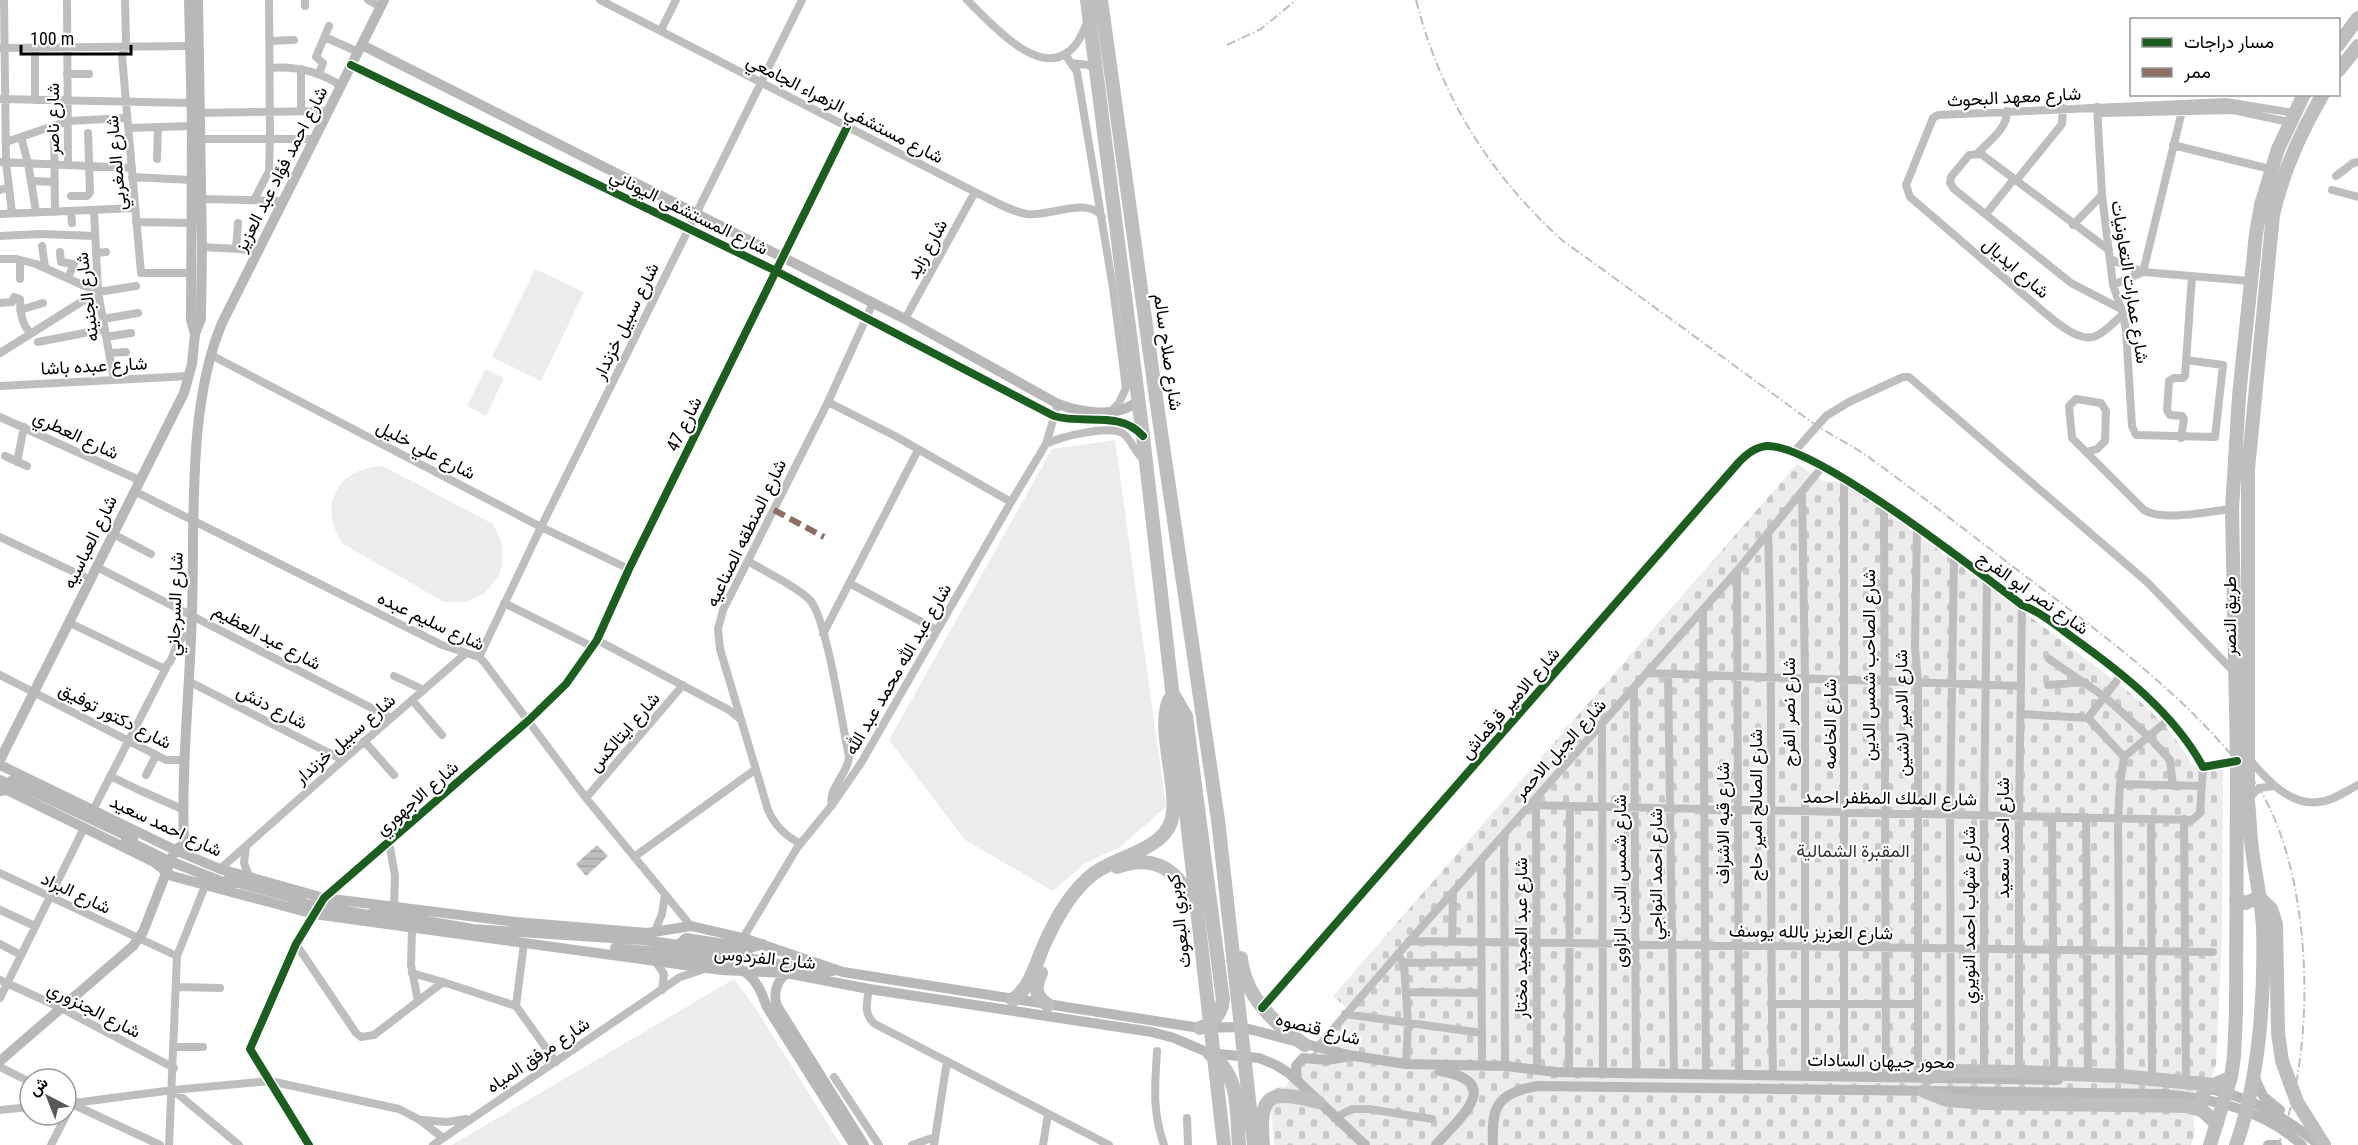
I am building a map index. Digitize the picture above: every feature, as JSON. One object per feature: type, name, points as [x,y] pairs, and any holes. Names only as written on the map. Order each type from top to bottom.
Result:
[{"type":"highway","name":"شارع صلاح سالم","points":[[1087,0],[1143,436],[1172,692]]},
{"type":"highway","name":"شارع صلاح سالم","points":[[1101,0],[1200,708]]},
{"type":"highway","points":[[2340,42],[2358,18]]},
{"type":"highway","points":[[2340,68],[2358,46]]},
{"type":"highway","name":"طريق النصر","points":[[2236,1145],[2253,1073],[2259,1018],[2263,926],[2252,851],[2235,673],[2232,509],[2235,452],[2250,281],[2258,219],[2271,169],[2303,96]]},
{"type":"highway","name":"طريق النصر","points":[[2210,1145],[2231,1077],[2234,1057],[2248,469],[2270,240],[2273,215],[2294,146],[2322,96]]},
{"type":"highway","points":[[1172,692],[1186,716],[1222,1000],[1221,1009],[1216,1018],[1200,1028]]},
{"type":"highway","points":[[1013,1000],[1026,987],[1052,930],[1082,884],[1107,865],[1158,840],[1170,825],[1173,807],[1165,716],[1172,692]]},
{"type":"highway","name":"كوبري البعوث","points":[[1172,692],[1224,1145]]},
{"type":"highway","points":[[1200,708],[1211,730],[1216,749],[1242,968],[1262,1008],[1276,1023],[1311,1047]]},
{"type":"highway","points":[[1200,708],[1218,820],[1254,1145]]},
{"type":"highway","points":[[1048,1005],[1038,995],[1036,984],[1070,914],[1095,881],[1115,868],[1132,862],[1152,863],[1173,873],[1184,885],[1196,907]]},
{"type":"highway","points":[[2236,899],[2246,903],[2259,897],[2271,909],[2276,924],[2278,1033],[2282,1061],[2297,1102],[2324,1145]]},
{"type":"highway","points":[[2238,930],[2252,924],[2263,926]]},
{"type":"highway","points":[[1222,1000],[1238,1002],[1253,994]]},
{"type":"highway","points":[[1209,1053],[1227,1070],[1233,1088],[1239,1145]]},
{"type":"highway","points":[[2193,1082],[2204,1095],[2200,1104],[2194,1107],[1962,1102],[1941,1099],[1923,1082],[1951,1072],[2088,1074],[2152,1078],[2214,1084],[2231,1077]]},
{"type":"highway","points":[[1233,1088],[1240,1082],[1252,1086],[1262,1112]]},
{"type":"highway","points":[[1263,1145],[1262,1112],[1270,1100],[1279,1096],[1299,1097],[1318,1102]]},
{"type":"highway","points":[[2194,1107],[2208,1115],[2217,1124]]},
{"type":"main road","name":"شارع العباسيه","points":[[0,760],[184,393],[190,374],[195,334],[201,319],[202,247],[201,139],[195,110],[189,0]]},
{"type":"main road","name":"شارع العباسيه","points":[[195,334],[191,320],[191,180],[198,0]]},
{"type":"main road","name":"شارع احمد فؤاد عبد العزيز","points":[[211,355],[222,323],[382,3]]},
{"type":"main road","name":"شارع المستشفى اليوناني","points":[[360,48],[439,82],[783,257],[905,320],[1058,404],[1079,410],[1110,412],[1128,408],[1138,400]]},
{"type":"main road","name":"شارع المستشفى اليوناني","points":[[351,65],[867,317],[1054,416],[1068,419],[1120,421],[1133,426],[1143,436]]},
{"type":"main road","points":[[429,102],[439,82]]},
{"type":"main road","name":"شارع السرجاني","points":[[175,850],[184,844],[182,808],[192,614],[196,447],[211,355]]},
{"type":"main road","points":[[190,374],[197,368],[202,369],[206,378]]},
{"type":"main road","name":"شارع احمد سعيد","points":[[0,765],[175,850],[220,869],[324,898]]},
{"type":"main road","points":[[0,776],[191,867],[269,893],[309,902],[473,929],[642,940],[683,955],[731,964],[747,974],[758,986],[767,1007],[854,1145]]},
{"type":"main road","points":[[0,780],[167,860],[213,879],[260,894],[309,905],[484,933],[809,970],[836,970]]},
{"type":"main road","name":"شارع احمد سعيد","points":[[0,790],[7,790],[154,862],[174,877],[314,914]]},
{"type":"main road","points":[[0,1060],[139,939],[175,850]]},
{"type":"main road","name":"شارع الفردوس","points":[[324,898],[516,922],[654,933],[691,926],[763,944],[836,970],[1200,1028]]},
{"type":"main road","name":"شارع الفردوس","points":[[314,914],[655,960],[683,955],[710,969],[786,974],[869,989],[1152,1032],[1174,1038],[1209,1053],[1259,1058],[1276,1065],[1297,1080],[1334,1118],[1365,1145]]},
{"type":"main road","points":[[683,955],[675,958],[675,950],[678,944],[686,938],[750,948],[763,944]]},
{"type":"main road","points":[[786,974],[776,986],[777,1006],[864,1145]]},
{"type":"main road","name":"شارع قنصوه","points":[[1200,1028],[1238,1027],[1348,1055],[1428,1065]]},
{"type":"main road","points":[[1297,1080],[1296,1066],[1303,1058],[1327,1060],[1348,1055]]},
{"type":"main road","points":[[1428,1065],[1437,1070],[1463,1077],[1470,1083],[1474,1095],[1470,1106],[1436,1145]]},
{"type":"main road","name":"محور جيهان السادات","points":[[1428,1065],[1505,1066],[1603,1073],[1886,1077],[1923,1082],[2194,1097],[2222,1102],[2244,1110],[2283,1130],[2302,1145]]},
{"type":"main road","points":[[2253,1073],[2256,1085],[2267,1100],[2324,1145]]},
{"type":"main road","name":"محور جيهان السادات","points":[[1494,1145],[1493,1117],[1501,1101],[1517,1090],[1537,1086],[1923,1082],[2149,1082],[2199,1086],[2234,1095],[2268,1110],[2296,1127],[2319,1145]]},
{"type":"main road","points":[[2268,1145],[2277,1145]]},
{"type":"street","points":[[4,0],[3,124],[6,142],[3,162],[12,213]]},
{"type":"street","name":"شارع ناصر","points":[[67,0],[68,165]]},
{"type":"street","name":"شارع المغربي","points":[[125,0],[125,47],[122,56],[141,274],[191,273]]},
{"type":"street","points":[[254,200],[268,176],[269,0]]},
{"type":"street","points":[[368,0],[382,3]]},
{"type":"street","name":"شارع مستشفي الزهراء الجامعي","points":[[600,0],[1013,210],[1030,214],[1085,207]]},
{"type":"street","points":[[661,30],[676,0]]},
{"type":"street","name":"شارع سبيل خزندار","points":[[479,657],[802,0]]},
{"type":"street","points":[[967,0],[1019,48],[1045,58],[1065,54],[1078,40],[1088,21]]},
{"type":"street","points":[[319,74],[323,63],[316,57],[329,26]]},
{"type":"street","points":[[325,37],[360,48]]},
{"type":"street","points":[[270,40],[294,40]]},
{"type":"street","points":[[2,48],[190,46]]},
{"type":"street","points":[[34,48],[34,100]]},
{"type":"street","points":[[1065,54],[1077,72],[1102,217],[1126,388],[1119,403],[1110,412]]},
{"type":"street","points":[[1071,63],[1088,65],[1096,70]]},
{"type":"street","points":[[270,68],[301,69],[319,74],[341,86]]},
{"type":"street","points":[[301,69],[301,110]]},
{"type":"street","points":[[67,74],[89,74]]},
{"type":"street","points":[[3,99],[126,102],[195,110],[328,111]]},
{"type":"street","name":"شارع معهد البحوث","points":[[1908,180],[1935,117],[2063,108],[2095,109],[2226,102],[2292,117]]},
{"type":"street","points":[[1986,214],[2062,124],[2063,108]]},
{"type":"street","name":"شارع معهد البحوث","points":[[2095,109],[2102,113],[2242,111],[2292,117]]},
{"type":"street","name":"شارع عمارات التعاونيات","points":[[2095,109],[2113,285],[2122,311],[2127,338],[2132,426],[2136,435],[2142,437],[2181,438]]},
{"type":"street","points":[[2007,111],[2007,118],[2003,126],[1978,153],[1969,155],[1951,177],[1950,183],[1954,189],[2072,283],[2122,311]]},
{"type":"street","points":[[2143,272],[2182,111]]},
{"type":"street","points":[[6,142],[68,121],[127,118]]},
{"type":"street","points":[[54,126],[55,212]]},
{"type":"street","points":[[128,128],[192,126]]},
{"type":"street","points":[[157,159],[158,127]]},
{"type":"street","name":"شارع 47","points":[[529,720],[566,684],[595,644],[629,569],[846,127]]},
{"type":"street","points":[[71,196],[89,194],[88,133]]},
{"type":"street","points":[[21,137],[28,163],[36,213]]},
{"type":"street","points":[[201,139],[314,139]]},
{"type":"street","points":[[2174,145],[2271,169]]},
{"type":"street","points":[[1978,153],[2109,250]]},
{"type":"street","points":[[2336,176],[2355,162],[2358,153]]},
{"type":"street","points":[[3,162],[132,168]]},
{"type":"street","points":[[132,177],[191,180]]},
{"type":"street","name":"شارع ايديال","points":[[1908,180],[1906,188],[1910,197],[2061,325],[2090,338],[2101,333],[2122,311]]},
{"type":"street","points":[[31,181],[55,182]]},
{"type":"street","points":[[0,190],[9,187]]},
{"type":"street","points":[[1096,187],[1091,200],[1085,207],[1095,209],[1102,217]]},
{"type":"street","points":[[2332,189],[2358,197]]},
{"type":"street","name":"شارع زايد","points":[[905,320],[975,192]]},
{"type":"street","points":[[2073,225],[2102,195]]},
{"type":"street","points":[[201,199],[283,201]]},
{"type":"street","points":[[0,214],[135,208]]},
{"type":"street","name":"شارع الجنينه","points":[[94,210],[97,292],[114,380]]},
{"type":"street","points":[[71,211],[72,223]]},
{"type":"street","points":[[136,222],[191,223]]},
{"type":"street","points":[[236,249],[238,223]]},
{"type":"street","points":[[0,236],[40,234],[95,236]]},
{"type":"street","points":[[42,246],[45,267]]},
{"type":"street","points":[[202,247],[258,250]]},
{"type":"street","points":[[60,252],[61,262],[74,261],[68,278]]},
{"type":"street","points":[[96,253],[106,252]]},
{"type":"street","points":[[0,259],[20,260],[45,267],[97,292]]},
{"type":"street","points":[[2110,259],[2143,272],[2250,281]]},
{"type":"street","points":[[20,260],[20,279]]},
{"type":"street","points":[[2113,285],[2143,272]]},
{"type":"street","points":[[2186,360],[2220,363],[2223,369],[2216,435],[2213,438],[2181,438],[2184,418],[2170,415],[2167,410],[2169,381],[2185,377],[2186,360],[2192,276]]},
{"type":"street","points":[[0,353],[97,292],[136,286]]},
{"type":"street","points":[[0,303],[20,299],[20,310],[26,328],[31,333]]},
{"type":"street","points":[[20,310],[43,303]]},
{"type":"street","name":"شارع المنطقه الصناعيه","points":[[800,843],[788,837],[774,822],[722,658],[718,629],[723,610],[828,402],[873,303]]},
{"type":"street","points":[[103,319],[138,313]]},
{"type":"street","points":[[38,342],[105,333],[131,333]]},
{"type":"street","points":[[109,353],[126,352]]},
{"type":"street","name":"شارع علي خليل","points":[[211,355],[541,527],[629,569]]},
{"type":"street","name":"شارع عبده باشا","points":[[0,386],[190,374]]},
{"type":"street","points":[[1794,452],[1826,416],[1839,407],[1903,377],[1910,377],[2147,582],[2235,673]]},
{"type":"street","points":[[2086,452],[2097,448],[2105,441],[2106,411],[2101,403],[2076,399],[2069,406],[2070,434],[2086,452],[2150,514],[2162,516],[2232,509]]},
{"type":"street","points":[[828,402],[1011,502]]},
{"type":"street","name":"شارع عبد الله محمد عبد الله","points":[[743,938],[800,843],[832,805],[861,763],[1046,444],[1058,404]]},
{"type":"street","name":"شارع العطري","points":[[0,417],[136,485]]},
{"type":"street","points":[[17,462],[24,428]]},
{"type":"street","points":[[1046,444],[1069,435],[1118,431],[1146,462]]},
{"type":"street","name":"شارع الامير قرقماش","points":[[1262,1008],[1739,462],[1756,448],[1768,446],[1794,452]]},
{"type":"street","points":[[823,634],[918,450]]},
{"type":"street","name":"شارع نصر ابو الفرج","points":[[1794,452],[1844,479],[1884,505],[2022,605],[2036,611],[2121,675],[2168,720],[2192,749],[2203,767]]},
{"type":"street","points":[[5,456],[27,466]]},
{"type":"street","name":"شارع الجبل الاحمر","points":[[1311,1047],[1345,1014],[1533,805],[1737,572],[1822,467]]},
{"type":"street","name":"شارع الخاصه","points":[[1844,479],[1844,1077]]},
{"type":"street","name":"شارع سليم عبده","points":[[136,485],[195,521],[442,645],[479,657],[586,798],[691,926]]},
{"type":"street","name":"شارع نصر الفرج","points":[[1802,493],[1805,1076]]},
{"type":"street","name":"شارع الصاحب شمس الدين","points":[[1884,505],[1886,1077]]},
{"type":"street","name":"شارع الامير لاشين","points":[[1917,528],[1915,647],[1918,682],[1917,948],[1923,1082]]},
{"type":"street","points":[[113,534],[151,554]]},
{"type":"street","name":"شارع الصالح امير حاج","points":[[1768,534],[1771,677],[1770,946],[1773,1076]]},
{"type":"street","points":[[0,537],[91,580]]},
{"type":"street","points":[[1951,1072],[1950,814],[1954,556]]},
{"type":"street","points":[[748,561],[806,597],[815,608],[823,634],[849,756],[848,766],[831,796],[832,805]]},
{"type":"street","name":"شارع عبد العظيم","points":[[97,567],[391,718]]},
{"type":"street","name":"شارع قبه الاشراف","points":[[1737,572],[1739,1075]]},
{"type":"street","name":"شارع شهاب احمد النويري","points":[[1984,1072],[1983,815],[1987,579]]},
{"type":"street","points":[[849,583],[938,630]]},
{"type":"street","points":[[504,603],[683,685],[729,710],[741,720]]},
{"type":"street","name":"شارع احمد سعيد","points":[[2019,1072],[2022,605]]},
{"type":"street","points":[[1703,611],[1706,1075]]},
{"type":"street","points":[[70,623],[166,668]]},
{"type":"street","points":[[93,810],[180,639],[191,635]]},
{"type":"street","name":"شارع سبيل خزندار","points":[[220,869],[465,654]]},
{"type":"street","points":[[2049,660],[2105,697],[2149,737],[2170,760],[2173,786]]},
{"type":"street","points":[[1647,674],[2021,686]]},
{"type":"street","name":"شارع احمد النواجي","points":[[1668,674],[1674,1074]]},
{"type":"street","name":"شارع دكتور توفيق","points":[[0,675],[156,755],[171,760],[184,760]]},
{"type":"street","points":[[2088,718],[2121,675]]},
{"type":"street","points":[[394,676],[424,690]]},
{"type":"street","name":"شارع دنش","points":[[188,681],[343,760]]},
{"type":"street","points":[[2048,685],[2085,682]]},
{"type":"street","name":"شارع ايتالكس","points":[[586,798],[683,685]]},
{"type":"street","name":"شارع شمس الدين الزاوى","points":[[1634,688],[1636,1073]]},
{"type":"street","points":[[412,700],[442,735]]},
{"type":"street","points":[[2021,714],[2088,718],[2124,757]]},
{"type":"street","name":"شارع الاجهوري","points":[[270,1082],[252,1054],[251,1043],[296,944],[324,898],[529,720]]},
{"type":"street","points":[[2120,1076],[2118,818],[2120,784],[2124,757],[2168,720]]},
{"type":"street","points":[[1602,725],[1603,1073]]},
{"type":"street","points":[[364,741],[394,775]]},
{"type":"street","points":[[146,776],[156,755]]},
{"type":"street","points":[[2193,1082],[2186,952],[2184,819],[2195,819],[2199,816],[2203,767],[2242,760],[2291,797],[2309,803],[2330,800],[2358,785]]},
{"type":"street","points":[[634,857],[756,769]]},
{"type":"street","points":[[110,776],[182,808]]},
{"type":"street","points":[[2120,784],[2202,786]]},
{"type":"street","points":[[2248,801],[2252,793],[2259,788],[2268,785],[2277,787]]},
{"type":"street","name":"شارع الملك المظفر احمد","points":[[1533,805],[2184,819]]},
{"type":"street","name":"شارع عبد المجيد مختار","points":[[1533,805],[1537,1070]]},
{"type":"street","points":[[1569,1072],[1570,806]]},
{"type":"street","points":[[2052,817],[2054,1073]]},
{"type":"street","points":[[2086,817],[2085,950],[2088,1074]]},
{"type":"street","points":[[2151,819],[2152,1078]]},
{"type":"street","points":[[0,998],[4,982],[21,955],[84,828]]},
{"type":"street","points":[[1504,836],[1505,1066]]},
{"type":"street","points":[[389,842],[396,876],[394,907]]},
{"type":"street","points":[[246,846],[244,863],[250,879]]},
{"type":"street","points":[[1481,862],[1482,1065]]},
{"type":"street","name":"شارع البراد","points":[[0,873],[177,956]]},
{"type":"street","points":[[169,1145],[177,956],[205,886]]},
{"type":"street","points":[[1452,942],[1453,893]]},
{"type":"street","points":[[654,933],[662,914],[665,895]]},
{"type":"street","points":[[0,910],[35,926]]},
{"type":"street","points":[[412,928],[412,974],[418,1001]]},
{"type":"street","name":"شارع العزيز بالله يوسف","points":[[1409,941],[2213,952]]},
{"type":"street","points":[[516,1006],[524,943]]},
{"type":"street","points":[[0,944],[21,955]]},
{"type":"street","points":[[296,944],[356,1034],[362,1037],[374,1035],[443,982]]},
{"type":"street","points":[[1397,955],[1404,963],[1408,1024],[1406,1064]]},
{"type":"street","points":[[655,960],[664,974],[661,991]]},
{"type":"street","points":[[1404,963],[1482,962]]},
{"type":"street","name":"شارع مرفق المياه","points":[[433,1145],[685,975],[710,969]]},
{"type":"street","points":[[412,974],[516,1006],[556,1062]]},
{"type":"street","name":"شارع الجنزوري","points":[[4,982],[61,1008],[174,1068]]},
{"type":"street","points":[[176,987],[220,988]]},
{"type":"street","points":[[869,989],[866,1010],[871,1020],[1098,1142],[1109,1145]]},
{"type":"street","points":[[1406,992],[1482,993]]},
{"type":"street","points":[[1772,1004],[1918,1004]]},
{"type":"street","points":[[1345,1014],[1482,1033]]},
{"type":"street","points":[[174,1047],[203,1047]]},
{"type":"street","points":[[1157,1052],[1154,1102],[1158,1128],[1164,1145]]},
{"type":"street","points":[[912,1145],[934,1141],[947,1061]]},
{"type":"street","points":[[0,1066],[18,1076]]},
{"type":"street","points":[[834,1077],[879,1145]]},
{"type":"street","points":[[270,1082],[309,1145]]},
{"type":"street","points":[[78,1102],[173,1090],[270,1082],[399,1109],[420,1120],[443,1138]]},
{"type":"street","points":[[173,1090],[239,1145]]},
{"type":"street","points":[[0,1110],[18,1108]]},
{"type":"street","points":[[78,1108],[160,1145]]},
{"type":"street","points":[[1334,1118],[1352,1109],[1369,1109],[1432,1119]]},
{"type":"street","points":[[1043,1145],[1048,1114]]},
{"type":"street","points":[[420,1120],[447,1122],[474,1116]]},
{"type":"street","points":[[1187,1118],[1188,1145]]},
{"type":"street","points":[[51,1145],[58,1127]]},
{"type":"green space","points":[[535,269],[584,292],[541,381],[492,357]]},
{"type":"green space","points":[[485,369],[504,378],[486,416],[467,406]]},
{"type":"green space","points":[[1115,440],[1166,807],[1120,847],[1084,864],[1053,891],[965,840],[889,740],[1052,449]]},
{"type":"green space","name":"المقبرة الشمالية","points":[[1797,464],[1823,481],[1840,482],[1858,492],[1990,587],[2137,699],[2168,729],[2192,765],[2221,770],[2223,773],[2222,936],[2216,1064],[2211,1082],[2193,1114],[2195,1133],[2191,1145],[1274,1145],[1270,1095],[1276,1088],[1285,1087],[1348,1009],[1333,996]]},
{"type":"green space","points":[[383,466],[493,524],[502,543],[502,565],[499,575],[485,593],[466,602],[444,602],[343,544],[335,530],[332,516],[332,503],[336,492],[343,481],[354,473],[367,468]]},
{"type":"green space","points":[[734,979],[754,1006],[841,1145],[452,1145]]},
{"type":"shaded area","points":[[597,845],[608,856],[586,876],[576,864]]},
{"type":"railway","points":[[1227,45],[1261,29],[1296,0]]},
{"type":"railway","points":[[1416,0],[1439,69],[1471,132],[1512,189],[1563,241],[1813,423],[1867,456],[2081,618],[2182,703],[2253,780],[2278,826],[2291,869],[2300,916],[2304,965],[2304,1015],[2300,1063],[2291,1107],[2278,1145]]},
{"type":"marked path","points":[[774,510],[824,537]]},
{"type":"cycle path","points":[[351,65],[776,271],[1054,416],[1124,423],[1143,436]]},
{"type":"cycle path","points":[[309,1145],[250,1049],[296,944],[324,898],[529,720],[566,684],[597,640],[629,569],[847,127]]},
{"type":"cycle path","points":[[1262,1008],[1739,462],[1751,451],[1759,448],[1767,446],[1790,451],[1821,465],[1857,486],[1934,539],[2022,605],[2054,623],[2109,664],[2162,711],[2191,747],[2203,767],[2237,761]]}]
